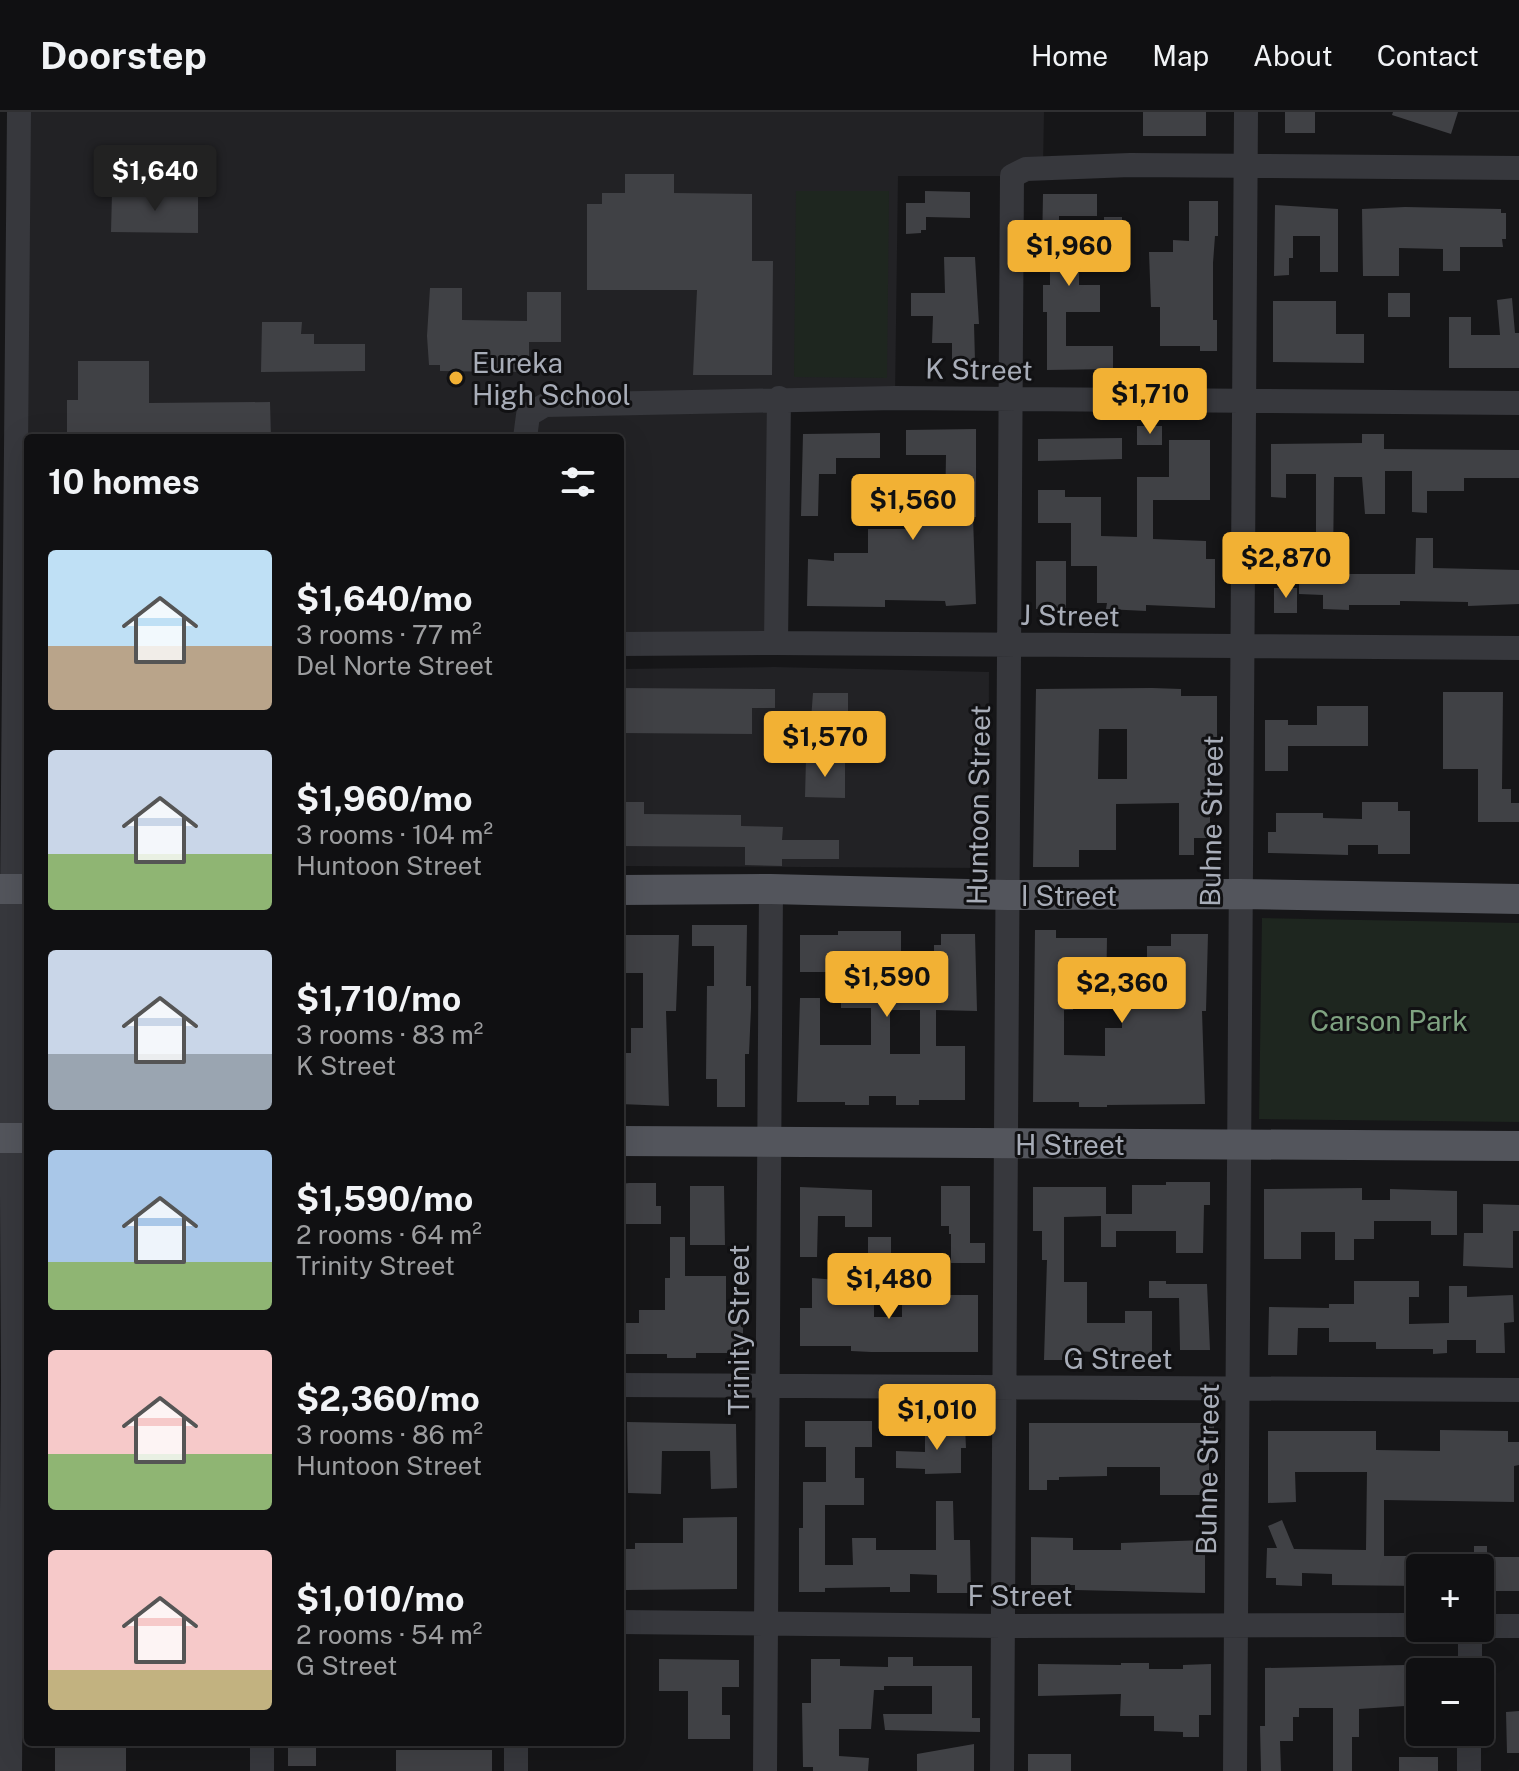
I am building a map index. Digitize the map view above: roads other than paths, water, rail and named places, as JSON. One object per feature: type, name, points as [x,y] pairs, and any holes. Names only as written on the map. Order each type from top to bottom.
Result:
[{"type":"main road","name":"I Street","points":[[624,890],[771,889],[1007,895],[1240,894],[1519,899]]},
{"type":"main road","name":"H Street","points":[[624,1141],[1519,1146]]},
{"type":"street","points":[[10,1771],[14,1381],[14,640],[8,475],[9,242],[19,112]]},
{"type":"street","name":"Buhne Street","points":[[1235,1771],[1246,112]]},
{"type":"street","name":"Huntoon Street","points":[[1002,1771],[1012,176],[1026,169],[1130,165],[1246,168]]},
{"type":"street","points":[[1246,168],[1519,168]]},
{"type":"street","points":[[776,643],[779,398]]},
{"type":"street","name":"K Street","points":[[526,434],[528,415],[545,405],[779,398],[1519,403]]},
{"type":"street","name":"J Street","points":[[624,644],[1519,648]]},
{"type":"street","name":"Trinity Street","points":[[765,1771],[771,889]]},
{"type":"street","name":"G Street","points":[[624,1385],[1519,1390]]},
{"type":"street","name":"F Street","points":[[624,1622],[1002,1626],[1406,1625]]},
{"type":"street","points":[[1494,1626],[1519,1626]]},
{"type":"street","points":[[262,1746],[262,1771]]},
{"type":"street","points":[[516,1746],[516,1771]]},
{"type":"street","points":[[1469,1746],[1469,1771]]},
{"type":"place","name":"Eureka High School","points":[[456,378]]},
{"type":"park label","name":"Carson Park","points":[[1389,1020]]}]
